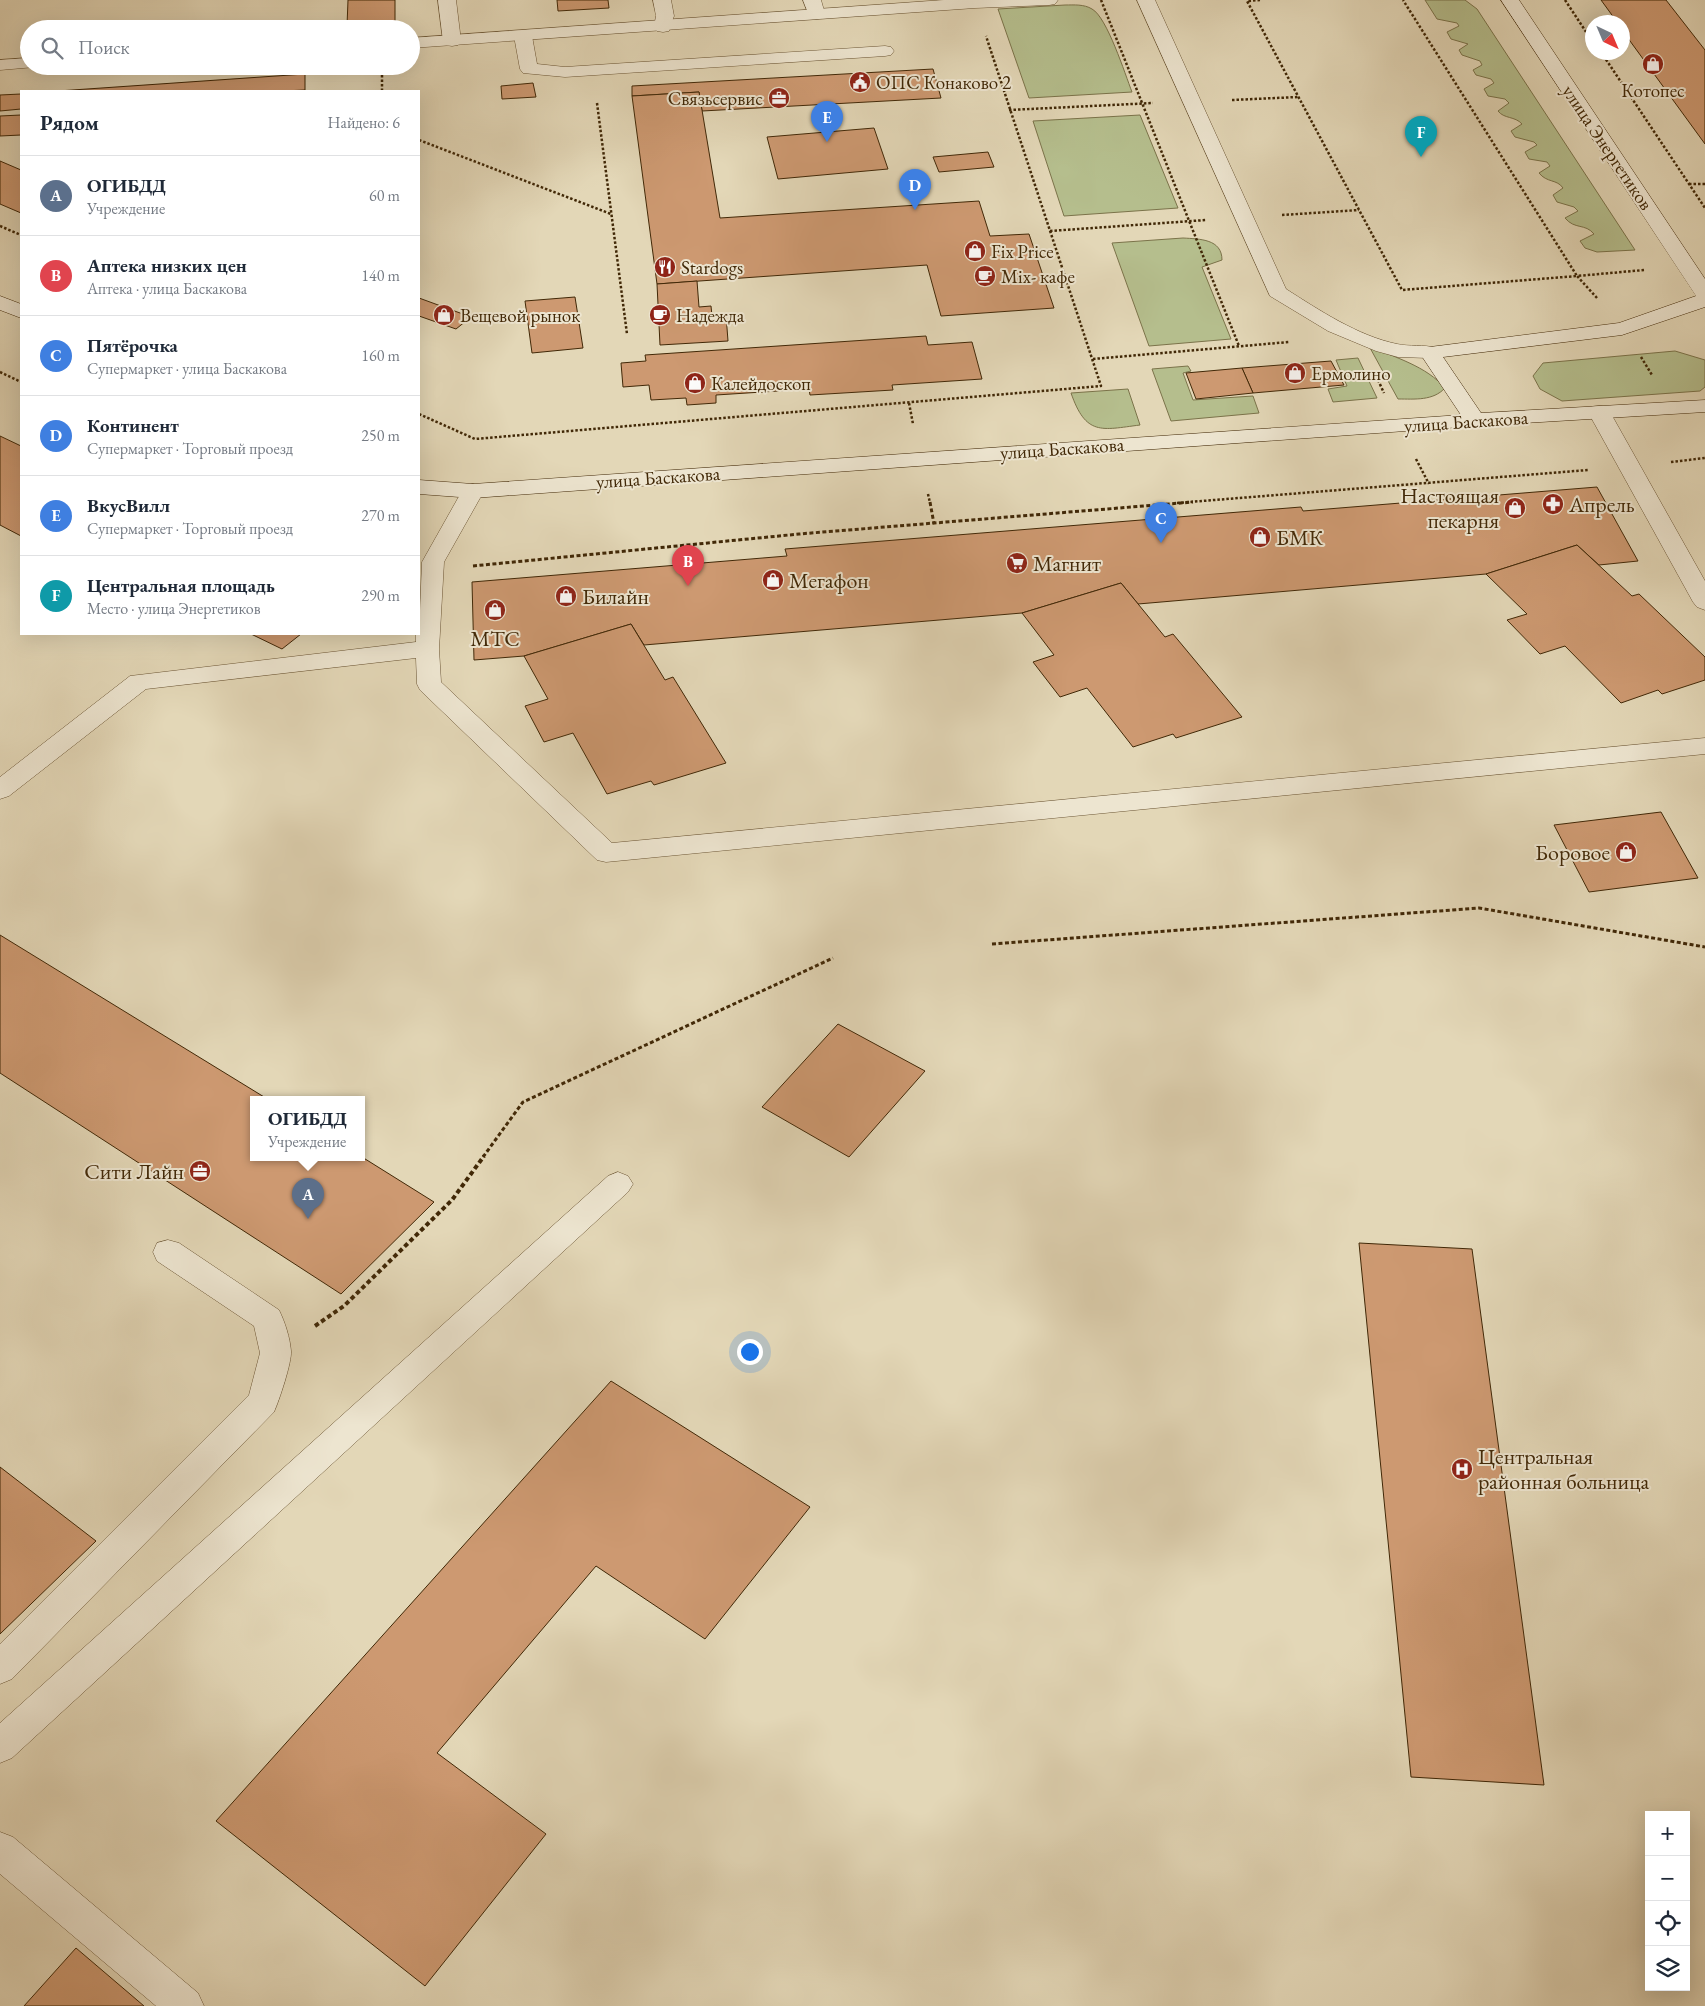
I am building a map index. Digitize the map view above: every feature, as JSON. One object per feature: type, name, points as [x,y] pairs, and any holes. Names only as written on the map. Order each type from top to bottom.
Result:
[{"type":"street","points":[[448,0],[452,41]]},
{"type":"street","points":[[662,0],[665,16],[663,27]]},
{"type":"street","points":[[420,43],[663,27],[814,7],[1049,0]]},
{"type":"street","points":[[1146,0],[1277,292],[1311,314],[1376,344],[1400,351],[1429,352],[1622,329],[1705,300]]},
{"type":"street","name":"улица Энергетиков","points":[[1510,0],[1705,294]]},
{"type":"street","points":[[523,36],[528,69],[566,72],[885,51]]},
{"type":"street","points":[[0,65],[20,64]]},
{"type":"street","points":[[0,302],[20,312]]},
{"type":"street","points":[[1429,352],[1475,420]]},
{"type":"street","name":"улица Баскакова","points":[[420,487],[473,490],[1475,420],[1705,406]]},
{"type":"street","points":[[1599,412],[1631,466],[1705,602]]},
{"type":"street","points":[[473,490],[456,524],[433,562],[428,648],[429,684],[606,853],[1705,746]]},
{"type":"street","points":[[0,790],[139,682],[428,648]]},
{"type":"street","points":[[0,1746],[618,1184]]},
{"type":"street","points":[[0,1668],[263,1402],[276,1353],[268,1319],[168,1252]]},
{"type":"street","points":[[0,1850],[185,2006]]},
{"type":"path","points":[[1101,0],[1240,346]]},
{"type":"path","points":[[1260,0],[1247,1],[1402,290],[1644,270]]},
{"type":"path","points":[[1403,0],[1577,276],[1599,301]]},
{"type":"path","points":[[1565,0],[1585,30]]},
{"type":"path","points":[[420,414],[475,439],[1102,386],[976,3]]},
{"type":"path","points":[[1605,60],[1705,208]]},
{"type":"path","points":[[592,71],[628,334]]},
{"type":"path","points":[[382,75],[382,90]]},
{"type":"path","points":[[420,140],[611,214]]},
{"type":"path","points":[[1689,184],[1705,184]]},
{"type":"path","points":[[0,226],[20,235]]},
{"type":"path","points":[[1093,359],[1297,341]]},
{"type":"path","points":[[1636,350],[1654,379]]},
{"type":"path","points":[[0,372],[20,382]]},
{"type":"path","points":[[433,562],[447,566],[484,567],[799,534],[1409,486],[1705,458]]},
{"type":"path","points":[[992,944],[1479,908],[1705,947]]},
{"type":"path","points":[[276,1353],[344,1306],[452,1200],[523,1102],[833,958]]},
{"type":"green space","points":[[1425,0],[1465,0],[1477,9],[1635,250],[1597,252],[1585,248],[1580,241],[1594,234],[1587,229],[1572,224],[1565,218],[1578,211],[1574,207],[1557,202],[1553,195],[1563,188],[1558,183],[1545,178],[1539,173],[1550,166],[1547,162],[1529,159],[1525,152],[1537,145],[1534,142],[1515,137],[1511,131],[1522,124],[1500,114],[1498,111],[1509,103],[1505,99],[1488,96],[1484,89],[1494,83],[1491,79],[1476,75],[1473,70],[1482,65],[1480,61],[1462,55],[1459,50],[1468,44],[1451,39],[1447,32],[1459,26],[1457,23],[1437,19]]},
{"type":"green space","points":[[1065,5],[1086,6],[1098,14],[1115,47],[1132,92],[1029,98],[998,9]]},
{"type":"green space","points":[[1140,115],[1178,208],[1064,216],[1033,121]]},
{"type":"green space","points":[[1183,238],[1209,242],[1214,244],[1221,253],[1222,260],[1202,267],[1231,339],[1149,346],[1112,243]]},
{"type":"green space","points":[[1369,346],[1420,368],[1445,388],[1429,397],[1398,399]]},
{"type":"green space","points":[[1675,351],[1705,360],[1705,387],[1700,391],[1562,401],[1540,389],[1533,376],[1543,363]]},
{"type":"green space","points":[[1358,358],[1377,398],[1333,402],[1328,389],[1347,386],[1336,360]]},
{"type":"green space","points":[[1188,366],[1191,371],[1183,373],[1193,400],[1253,396],[1259,413],[1171,421],[1152,369]]},
{"type":"green space","points":[[1128,389],[1140,425],[1115,428],[1096,427],[1089,423],[1077,407],[1071,393]]},
{"type":"building","points":[[348,0],[395,0],[395,20],[347,20]]},
{"type":"building","points":[[557,0],[608,0],[609,8],[558,11]]},
{"type":"building","points":[[1601,0],[1666,0],[1705,50],[1705,144],[1630,41],[1630,15],[1612,15]]},
{"type":"building","points":[[933,69],[941,98],[702,111],[699,92],[632,96],[632,86]]},
{"type":"building","points":[[290,75],[305,75],[305,90],[73,90]]},
{"type":"building","points":[[533,83],[536,97],[502,99],[501,86]]},
{"type":"building","points":[[699,92],[720,218],[979,201],[990,236],[1029,234],[1054,308],[941,316],[927,265],[657,284],[632,96]]},
{"type":"building","points":[[20,94],[20,109],[0,111],[0,95]]},
{"type":"building","points":[[20,115],[20,135],[0,136],[0,116]]},
{"type":"building","points":[[874,128],[888,169],[778,179],[767,137]]},
{"type":"building","points":[[988,152],[994,167],[939,172],[933,157]]},
{"type":"building","points":[[0,161],[20,170],[20,213],[0,204]]},
{"type":"building","points":[[697,281],[699,307],[711,306],[712,316],[726,315],[728,341],[660,345],[657,284]]},
{"type":"building","points":[[575,297],[583,348],[532,353],[525,301]]},
{"type":"building","points":[[420,298],[471,317],[456,329],[420,316]]},
{"type":"building","points":[[926,336],[928,345],[972,342],[982,379],[892,385],[893,390],[810,395],[809,389],[716,395],[716,403],[687,405],[686,398],[651,400],[649,385],[623,387],[621,363],[646,361],[645,355]]},
{"type":"building","points":[[1331,361],[1344,385],[1253,393],[1242,368]]},
{"type":"building","points":[[1242,368],[1253,393],[1196,399],[1186,373]]},
{"type":"building","points":[[0,436],[20,446],[20,535],[0,525]]},
{"type":"building","points":[[1597,487],[1638,561],[1599,565],[1577,545],[1486,574],[1138,604],[1121,583],[1022,613],[644,645],[631,624],[524,656],[474,660],[472,582],[787,556],[785,549],[1301,507],[1303,511]]},
{"type":"building","points":[[1577,545],[1632,596],[1639,594],[1705,657],[1705,680],[1662,694],[1658,690],[1621,703],[1565,646],[1540,654],[1507,620],[1527,614],[1486,574]]},
{"type":"building","points":[[1121,583],[1165,637],[1173,634],[1242,717],[1176,738],[1173,734],[1133,747],[1087,688],[1060,697],[1033,662],[1054,655],[1022,613]]},
{"type":"building","points":[[631,624],[665,680],[673,677],[726,763],[654,785],[651,781],[607,794],[573,733],[544,742],[525,706],[548,699],[524,656]]},
{"type":"building","points":[[253,635],[300,635],[282,649]]},
{"type":"building","name":"Боровое","points":[[1661,812],[1698,878],[1589,892],[1554,825]]},
{"type":"building","points":[[0,935],[262,1096],[250,1096],[250,1161],[365,1161],[365,1159],[434,1202],[341,1294],[0,1073]]},
{"type":"building","points":[[838,1024],[925,1071],[849,1157],[762,1107]]},
{"type":"building","points":[[1359,1243],[1472,1249],[1544,1785],[1411,1777]]},
{"type":"building","points":[[611,1381],[810,1507],[705,1639],[596,1566],[437,1753],[546,1834],[425,1986],[216,1821]]},
{"type":"building","points":[[0,1467],[96,1541],[0,1634]]},
{"type":"building","points":[[76,1948],[144,2006],[24,2006]]},
{"type":"place","name":"Котопес","points":[[1653,64]]},
{"type":"place","name":"ОПС Конаково 2","points":[[860,82]]},
{"type":"place","name":"Связьсервис","points":[[779,98]]},
{"type":"place","name":"ВкусВилл","points":[[827,142]]},
{"type":"place","name":"Центральная площадь","points":[[1421,157]]},
{"type":"place","name":"Континент","points":[[915,210]]},
{"type":"place","name":"Fix Price","points":[[975,251]]},
{"type":"place","name":"Stardogs","points":[[665,267]]},
{"type":"place","name":"Mix- кафе","points":[[985,276]]},
{"type":"place","name":"Вещевой рынок","points":[[444,315]]},
{"type":"place","name":"Надежда","points":[[660,315]]},
{"type":"place","name":"Ермолино","points":[[1295,373]]},
{"type":"place","name":"Калейдоскоп","points":[[695,383]]},
{"type":"place","name":"Апрель","points":[[1553,504]]},
{"type":"place","name":"Настоящая пекарня","points":[[1515,508]]},
{"type":"place","name":"БМК","points":[[1260,537]]},
{"type":"place","name":"Пятёрочка","points":[[1161,543]]},
{"type":"place","name":"Магнит","points":[[1017,563]]},
{"type":"place","name":"Мегафон","points":[[773,580]]},
{"type":"place","name":"Аптека низких цен","points":[[688,586]]},
{"type":"place","name":"Билайн","points":[[566,596]]},
{"type":"place","name":"МТС","points":[[495,610]]},
{"type":"place","name":"Боровое","points":[[1626,852]]},
{"type":"place","name":"Сити Лайн","points":[[200,1171]]},
{"type":"place","name":"ОГИБДД","points":[[308,1219]]},
{"type":"place","name":"Центральная районная больница","points":[[1462,1469]]}]
